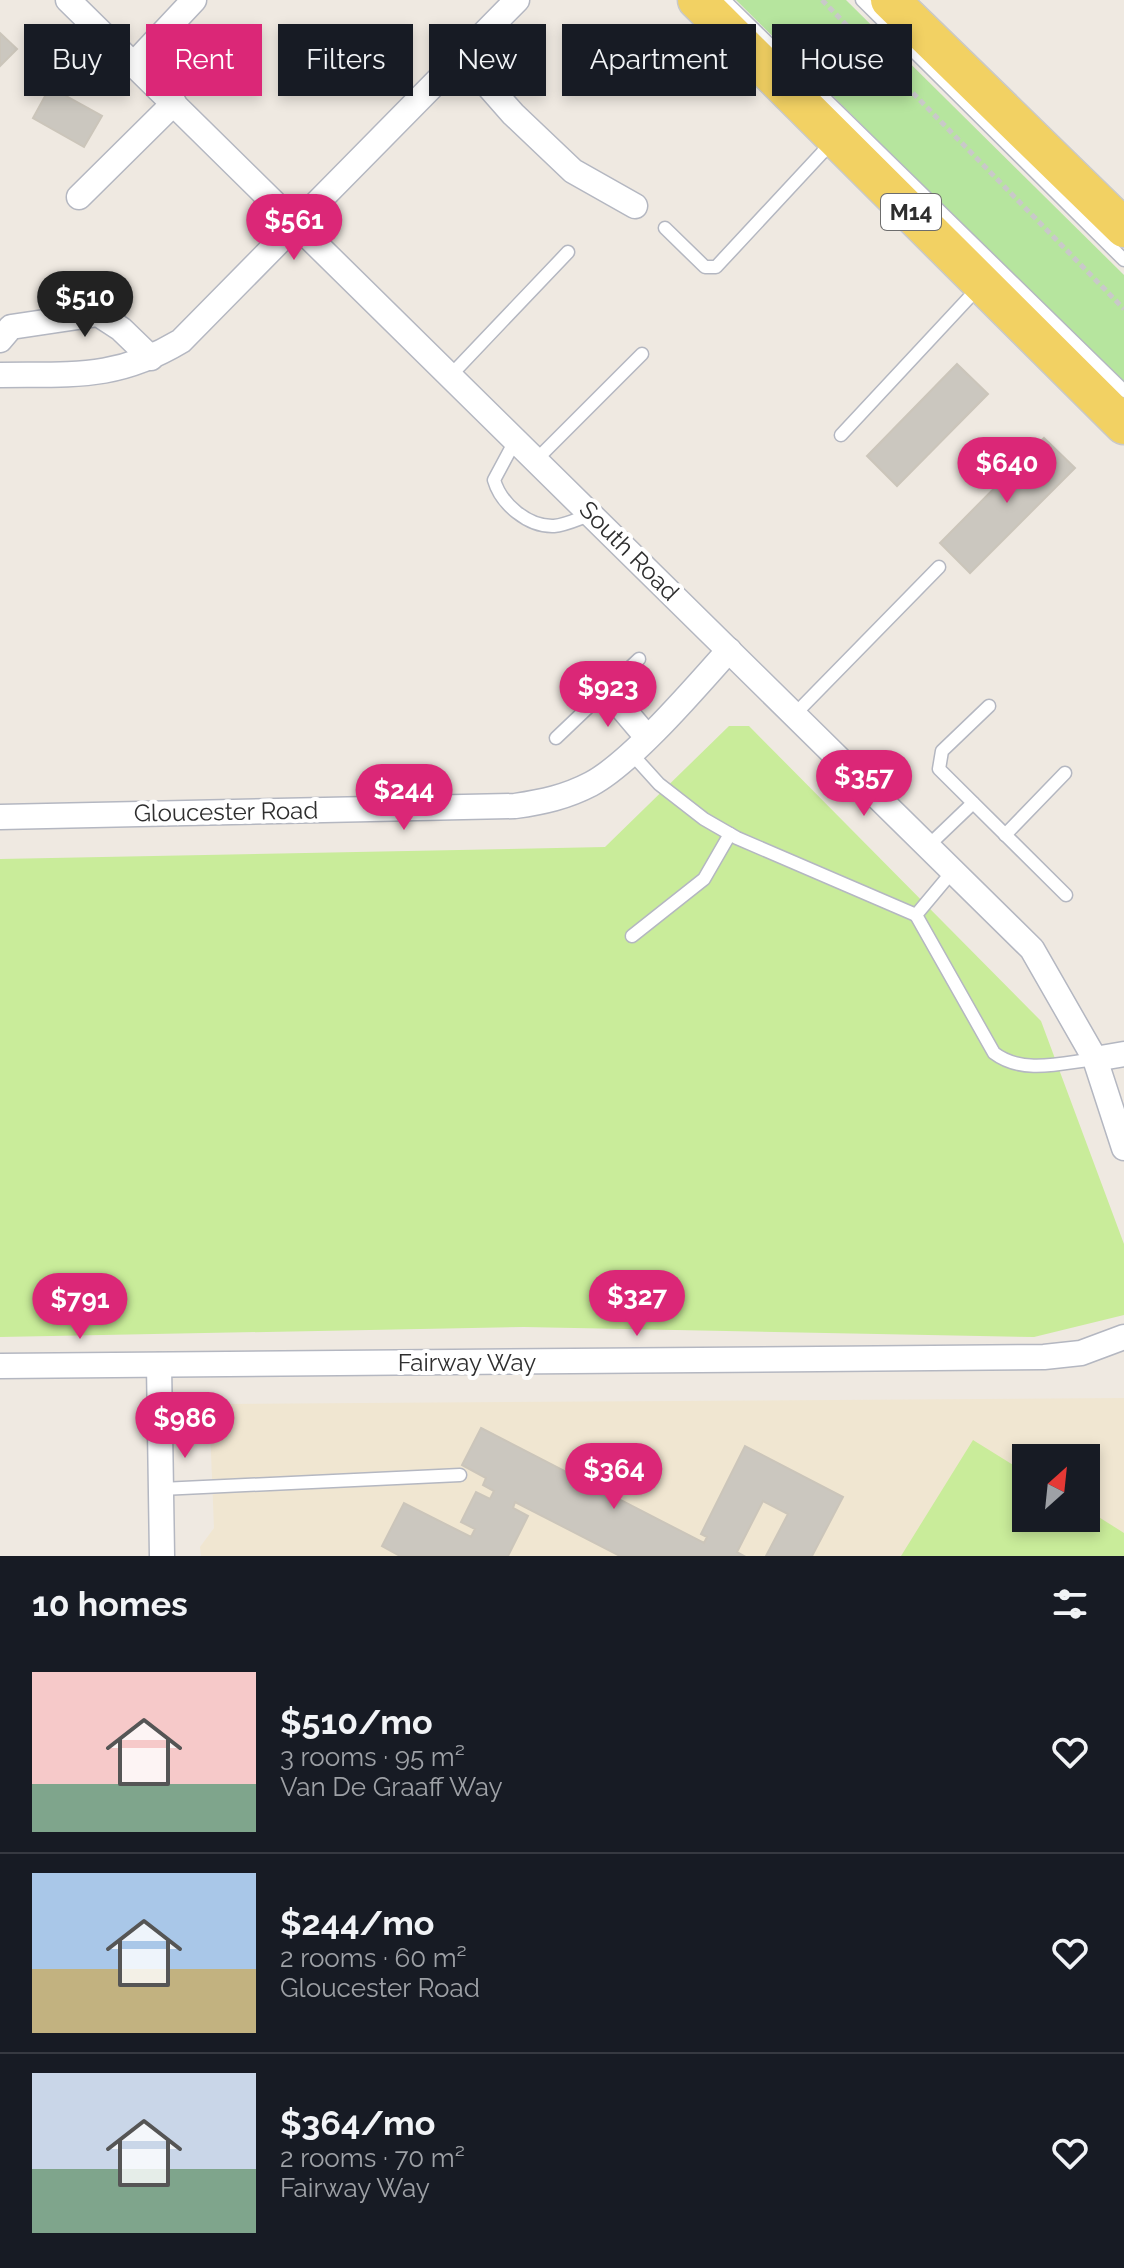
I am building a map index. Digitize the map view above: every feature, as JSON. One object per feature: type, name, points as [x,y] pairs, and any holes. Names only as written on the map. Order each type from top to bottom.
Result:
[{"type":"main road","name":"M14","points":[[697,0],[1124,425]]},
{"type":"main road","points":[[890,0],[1124,228]]},
{"type":"street","name":"South Road","points":[[68,0],[298,223],[1032,949],[1095,1059],[1124,1148]]},
{"type":"street","points":[[134,64],[194,0]]},
{"type":"street","points":[[489,24],[507,3]]},
{"type":"street","points":[[0,375],[106,373],[151,358],[197,327],[429,90]]},
{"type":"street","points":[[497,96],[573,171],[635,206]]},
{"type":"street","points":[[79,197],[174,103]]},
{"type":"street","points":[[0,340],[11,327],[98,314],[151,358]]},
{"type":"street","name":"Gloucester Road","points":[[0,817],[515,806],[569,795],[595,782],[638,744],[729,650]]},
{"type":"street","points":[[607,690],[638,744]]},
{"type":"street","points":[[1095,1059],[1124,1054]]},
{"type":"street","name":"Fairway Way","points":[[0,1366],[1044,1357],[1081,1353],[1124,1337]]},
{"type":"street","points":[[159,1365],[162,1556]]},
{"type":"lane","points":[[724,0],[1124,391]]},
{"type":"lane","points":[[862,0],[1124,260]]},
{"type":"lane","points":[[665,228],[705,267],[716,267],[836,138]]},
{"type":"lane","points":[[451,375],[568,252]]},
{"type":"lane","points":[[841,435],[983,283]]},
{"type":"lane","points":[[537,459],[642,354]]},
{"type":"lane","points":[[516,439],[494,480],[516,511],[526,519],[557,526],[592,514]]},
{"type":"lane","points":[[794,715],[939,567]]},
{"type":"lane","points":[[556,738],[639,659]]},
{"type":"lane","points":[[989,706],[942,751],[937,762],[939,769],[1066,895]]},
{"type":"lane","points":[[638,744],[659,784],[704,819],[730,834],[916,915],[994,1053],[1010,1063],[1028,1066],[1095,1059]]},
{"type":"lane","points":[[1005,835],[1065,773]]},
{"type":"lane","points":[[927,847],[973,803]]},
{"type":"lane","points":[[632,936],[704,879],[730,834]]},
{"type":"lane","points":[[916,915],[952,872]]},
{"type":"lane","points":[[161,1489],[460,1475]]},
{"type":"path","points":[[822,0],[1124,309]]},
{"type":"shaded area","points":[[1124,1398],[1124,1556],[201,1556],[200,1547],[214,1528],[210,1428],[222,1404]]},
{"type":"green space","points":[[736,0],[846,0],[870,24],[772,24],[772,36]]},
{"type":"green space","points":[[912,65],[1124,275],[1124,385],[833,96],[912,96]]},
{"type":"green space","points":[[729,726],[749,726],[1041,1021],[1124,1244],[1124,1315],[1034,1337],[524,1327],[0,1337],[0,859],[605,847]]},
{"type":"green space","points":[[973,1440],[1012,1464],[1012,1532],[1100,1532],[1100,1518],[1124,1533],[1124,1556],[901,1556]]},
{"type":"building","points":[[0,33],[17,49],[0,66]]},
{"type":"building","points":[[45,96],[66,96],[102,116],[84,147],[33,118]]},
{"type":"building","points":[[957,364],[988,394],[897,486],[867,456]]},
{"type":"building","points":[[1044,438],[1075,468],[970,573],[940,543]]},
{"type":"building","points":[[481,1428],[704,1543],[707,1537],[701,1534],[745,1446],[843,1497],[812,1556],[766,1556],[788,1514],[763,1501],[737,1552],[744,1556],[620,1556],[515,1502],[513,1508],[528,1516],[508,1556],[400,1556],[382,1546],[404,1503],[471,1537],[475,1529],[461,1522],[476,1492],[490,1499],[494,1491],[483,1485],[486,1478],[462,1465]]}]
